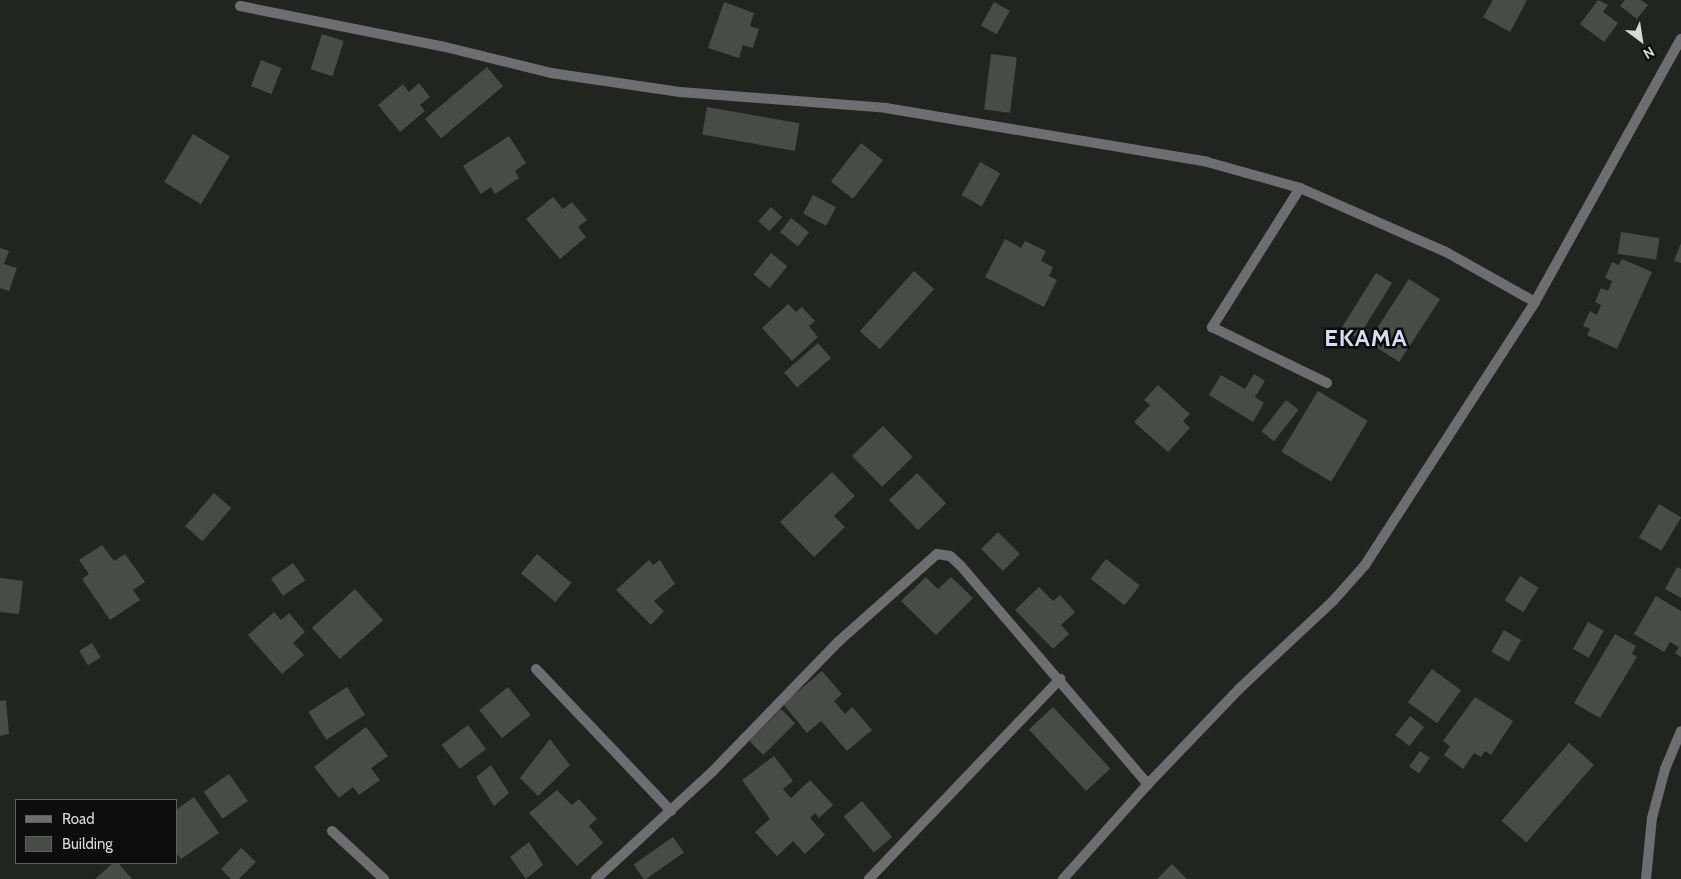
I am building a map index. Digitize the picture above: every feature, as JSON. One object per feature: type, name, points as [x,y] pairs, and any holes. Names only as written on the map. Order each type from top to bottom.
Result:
[{"type":"street","points":[[240,6],[441,46],[551,73],[680,92],[886,108],[1208,162],[1300,188],[1446,252],[1535,302]]},
{"type":"street","points":[[1063,879],[1148,784],[1239,689],[1333,601],[1365,565],[1535,302],[1681,39]]},
{"type":"street","points":[[1300,188],[1212,327],[1327,383]]},
{"type":"street","points":[[596,879],[671,811],[838,642],[937,554],[950,556],[960,565],[1060,679],[1148,784]]},
{"type":"street","points":[[536,669],[671,811]]},
{"type":"street","points":[[870,879],[1060,679]]},
{"type":"street","points":[[1646,879],[1652,818],[1665,769],[1681,731]]},
{"type":"street","points":[[332,830],[384,879]]},
{"type":"building","points":[[1493,0],[1527,0],[1510,32],[1483,17]]},
{"type":"building","points":[[1598,0],[1608,5],[1603,12],[1618,23],[1604,42],[1580,24]]},
{"type":"building","points":[[1625,0],[1641,0],[1648,5],[1637,19],[1620,6]]},
{"type":"building","points":[[724,2],[754,13],[750,26],[759,29],[753,48],[743,45],[739,58],[708,48]]},
{"type":"building","points":[[994,2],[1010,11],[997,34],[981,26]]},
{"type":"building","points":[[322,34],[344,41],[332,76],[311,69]]},
{"type":"building","points":[[991,54],[1017,57],[1010,113],[984,110]]},
{"type":"building","points":[[261,60],[282,68],[272,94],[251,86]]},
{"type":"building","points":[[487,67],[503,86],[441,138],[425,119]]},
{"type":"building","points":[[419,83],[430,97],[420,105],[425,111],[400,132],[378,105],[403,84],[409,92]]},
{"type":"building","points":[[707,107],[800,123],[795,151],[702,135]]},
{"type":"building","points":[[193,134],[230,156],[201,204],[164,182]]},
{"type":"building","points":[[509,136],[526,163],[515,171],[519,178],[495,194],[491,187],[481,194],[463,166]]},
{"type":"building","points":[[861,143],[883,160],[853,199],[831,182]]},
{"type":"building","points":[[980,162],[1000,173],[982,206],[962,195]]},
{"type":"building","points":[[813,195],[836,207],[826,226],[803,214]]},
{"type":"building","points":[[553,197],[563,209],[572,202],[587,220],[578,227],[586,237],[560,259],[526,219]]},
{"type":"building","points":[[771,207],[782,217],[769,231],[758,221]]},
{"type":"building","points":[[791,218],[809,232],[798,246],[780,232]]},
{"type":"building","points":[[1621,232],[1660,238],[1656,260],[1618,254]]},
{"type":"building","points":[[1005,239],[1021,248],[1025,241],[1046,251],[1041,261],[1053,267],[1049,276],[1057,280],[1044,307],[985,277]]},
{"type":"building","points":[[1681,243],[1681,263],[1674,261]]},
{"type":"building","points":[[0,248],[9,251],[4,264],[17,268],[9,291],[0,288]]},
{"type":"building","points":[[771,253],[787,266],[770,288],[753,275]]},
{"type":"building","points":[[1622,259],[1652,272],[1617,349],[1587,335],[1590,329],[1583,326],[1590,311],[1597,315],[1601,305],[1595,302],[1601,288],[1608,291],[1612,281],[1605,278],[1612,262],[1619,265]]},
{"type":"building","points":[[914,271],[934,289],[880,349],[860,331]]},
{"type":"building","points":[[1376,273],[1392,283],[1358,338],[1342,328]]},
{"type":"building","points":[[1409,279],[1440,299],[1399,362],[1368,342]]},
{"type":"building","points":[[788,304],[796,312],[802,307],[815,321],[809,326],[818,337],[792,361],[762,328]]},
{"type":"building","points":[[818,343],[831,358],[797,388],[784,373]]},
{"type":"building","points":[[1254,374],[1265,381],[1255,397],[1264,403],[1253,422],[1209,395],[1221,375],[1245,389]]},
{"type":"building","points":[[1158,385],[1190,414],[1183,421],[1190,428],[1168,452],[1134,422],[1150,405],[1144,400]]},
{"type":"building","points":[[1318,391],[1368,421],[1331,482],[1281,452]]},
{"type":"building","points":[[1286,400],[1299,410],[1274,441],[1261,432]]},
{"type":"building","points":[[883,426],[913,457],[882,487],[852,456]]},
{"type":"building","points":[[832,472],[855,496],[834,516],[845,527],[814,557],[780,522]]},
{"type":"building","points":[[917,473],[946,503],[918,530],[889,500]]},
{"type":"building","points":[[214,493],[231,508],[202,541],[185,526]]},
{"type":"building","points":[[1659,504],[1681,517],[1661,551],[1639,537]]},
{"type":"building","points":[[998,532],[1020,554],[1003,571],[981,549]]},
{"type":"building","points":[[102,545],[114,561],[125,554],[145,582],[133,590],[140,600],[110,620],[82,579],[89,574],[79,560]]},
{"type":"building","points":[[537,554],[571,583],[555,602],[521,573]]},
{"type":"building","points":[[1106,559],[1140,585],[1124,605],[1091,579]]},
{"type":"building","points":[[649,560],[653,565],[660,560],[675,584],[654,601],[664,611],[651,625],[616,590]]},
{"type":"building","points":[[293,563],[305,580],[283,596],[271,578]]},
{"type":"building","points":[[1677,567],[1681,569],[1681,598],[1665,589]]},
{"type":"building","points":[[1520,576],[1539,588],[1523,612],[1505,601]]},
{"type":"building","points":[[926,577],[938,589],[951,577],[973,598],[936,635],[901,601]]},
{"type":"building","points":[[0,578],[23,581],[19,614],[0,612]]},
{"type":"building","points":[[1039,587],[1053,601],[1060,595],[1075,612],[1061,625],[1069,634],[1053,649],[1015,610]]},
{"type":"building","points":[[355,589],[383,620],[340,659],[312,628]]},
{"type":"building","points":[[1656,596],[1681,611],[1681,657],[1675,653],[1679,647],[1670,642],[1664,652],[1634,634]]},
{"type":"building","points":[[274,612],[281,620],[289,613],[305,632],[293,643],[304,655],[282,674],[248,635]]},
{"type":"building","points":[[1588,622],[1604,631],[1589,658],[1573,649]]},
{"type":"building","points":[[1504,630],[1521,640],[1509,662],[1492,652]]},
{"type":"building","points":[[1615,634],[1636,646],[1632,654],[1637,657],[1600,718],[1574,703]]},
{"type":"building","points":[[92,643],[101,658],[88,665],[79,651]]},
{"type":"building","points":[[1432,669],[1461,690],[1437,723],[1408,702]]},
{"type":"building","points":[[822,671],[842,694],[834,701],[845,714],[852,707],[872,730],[847,751],[821,721],[807,733],[783,704]]},
{"type":"building","points":[[347,687],[365,715],[326,740],[308,712]]},
{"type":"building","points":[[508,687],[531,715],[502,738],[479,710]]},
{"type":"building","points":[[1475,697],[1513,721],[1491,755],[1485,751],[1481,757],[1474,753],[1463,769],[1444,755],[1450,746],[1443,741]]},
{"type":"building","points":[[6,700],[9,734],[0,736],[0,701]]},
{"type":"building","points":[[1053,707],[1110,768],[1086,791],[1029,730]]},
{"type":"building","points":[[781,709],[795,723],[763,755],[749,741]]},
{"type":"building","points":[[1410,716],[1424,727],[1409,746],[1395,735]]},
{"type":"building","points":[[468,725],[486,749],[460,769],[442,745]]},
{"type":"building","points":[[366,727],[388,756],[371,768],[380,780],[359,795],[353,787],[339,798],[314,767]]},
{"type":"building","points":[[550,739],[570,765],[538,796],[520,778]]},
{"type":"building","points":[[1569,743],[1594,765],[1526,842],[1501,821]]},
{"type":"building","points":[[1420,751],[1430,758],[1419,773],[1409,767]]},
{"type":"building","points":[[774,756],[793,781],[783,789],[791,798],[810,780],[833,805],[819,818],[815,813],[810,818],[825,835],[805,854],[793,841],[777,856],[755,832],[770,819],[742,780]]},
{"type":"building","points":[[491,765],[509,793],[494,806],[476,777]]},
{"type":"building","points":[[229,774],[248,801],[223,819],[204,792]]},
{"type":"building","points":[[557,790],[572,805],[579,799],[597,819],[589,826],[603,843],[577,866],[529,813]]},
{"type":"building","points":[[194,797],[219,833],[181,859],[178,855],[178,809]]},
{"type":"building","points":[[862,801],[892,837],[874,852],[844,816]]},
{"type":"building","points":[[673,837],[684,853],[646,879],[644,879],[634,865]]},
{"type":"building","points":[[529,842],[543,865],[526,879],[510,857]]},
{"type":"building","points":[[241,848],[256,862],[239,879],[231,879],[221,869]]},
{"type":"building","points":[[112,864],[119,864],[132,879],[95,879]]},
{"type":"building","points":[[1172,864],[1187,879],[1157,879]]},
{"type":"district","name":"EKAMA","points":[[1366,338]]}]
